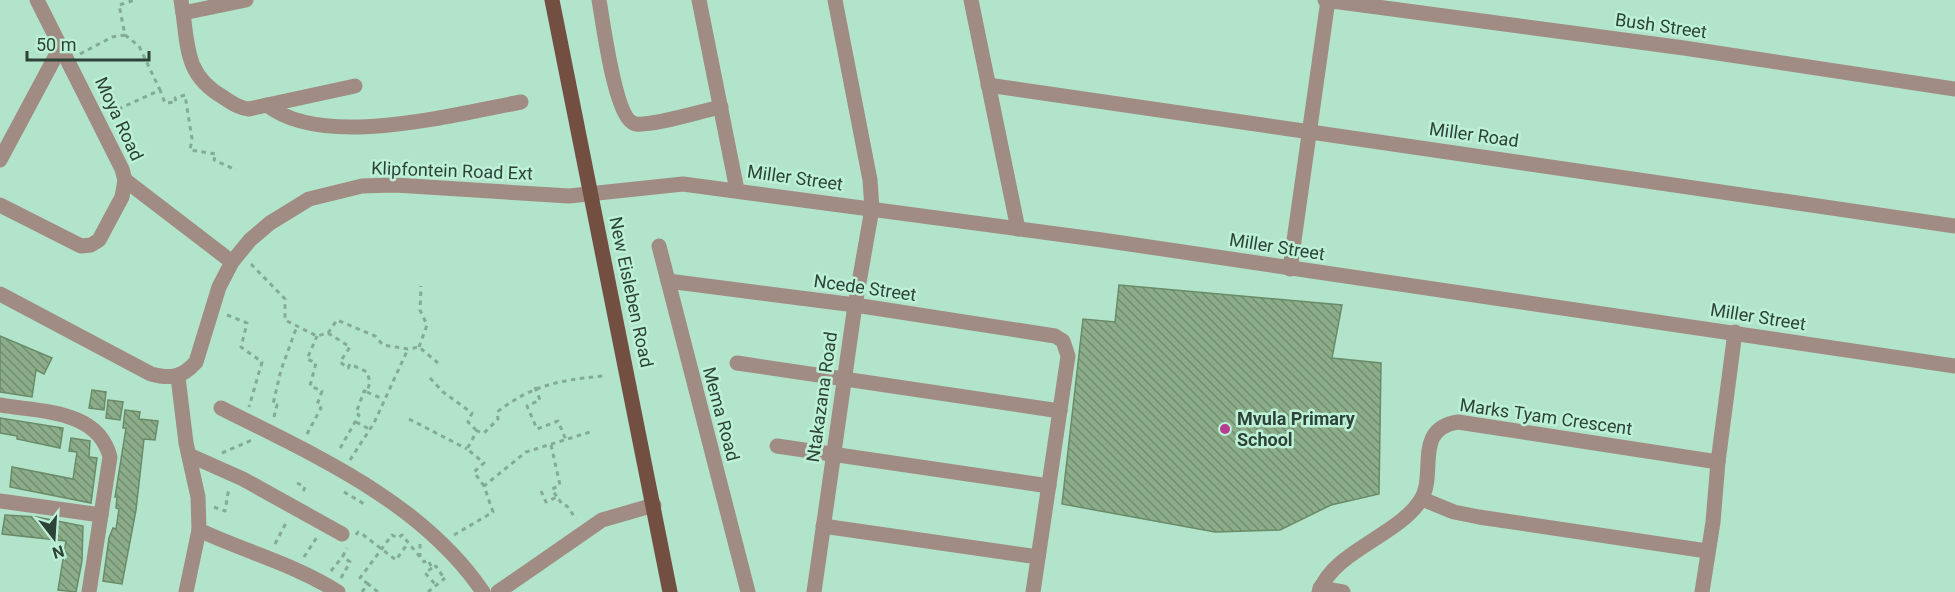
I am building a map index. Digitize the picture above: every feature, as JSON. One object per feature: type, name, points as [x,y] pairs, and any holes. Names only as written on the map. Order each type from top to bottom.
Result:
[{"type":"main road","name":"New Eisleben Road","points":[[552,0],[670,592]]},
{"type":"street","name":"Moya Road","points":[[0,205],[81,246],[91,245],[99,240],[122,197],[125,180],[97,116],[37,0]]},
{"type":"street","points":[[246,0],[182,6],[189,56],[203,83],[239,107],[249,108],[355,86]]},
{"type":"street","points":[[599,0],[619,103],[628,121],[635,124],[649,122],[721,107]]},
{"type":"street","points":[[699,0],[737,190]]},
{"type":"street","name":"Ntakazana Road","points":[[814,592],[855,305],[872,209],[870,180],[836,0]]},
{"type":"street","points":[[971,0],[1018,229]]},
{"type":"street","points":[[1290,268],[1327,0]]},
{"type":"street","name":"Bush Street","points":[[1327,0],[1684,48],[1955,89]]},
{"type":"street","points":[[0,160],[61,46]]},
{"type":"street","name":"Miller Road","points":[[988,85],[1955,226]]},
{"type":"street","points":[[267,105],[293,121],[374,127],[521,102]]},
{"type":"street","points":[[125,180],[235,258]]},
{"type":"street","name":"Miller Street","points":[[591,195],[683,184],[737,190],[1290,268],[1488,299],[1735,332],[1955,366]]},
{"type":"street","name":"Klipfontein Road Ext","points":[[177,377],[189,370],[196,362],[211,309],[235,258],[257,234],[309,199],[334,191],[395,185],[562,196],[591,195]]},
{"type":"street","name":"Mema Road","points":[[659,246],[748,592]]},
{"type":"street","name":"Ncede Street","points":[[668,281],[855,305],[1055,336],[1063,341],[1068,356],[1060,411]]},
{"type":"street","points":[[0,294],[151,374],[166,378],[177,377],[198,502],[199,530],[186,592]]},
{"type":"street","points":[[1702,592],[1713,522],[1718,462],[1735,332]]},
{"type":"street","points":[[737,363],[1060,411],[1033,592]]},
{"type":"street","points":[[0,405],[71,417],[93,429],[102,438],[110,457],[89,592]]},
{"type":"street","points":[[221,408],[381,492],[442,543],[483,592]]},
{"type":"street","name":"Marks Tyam Crescent","points":[[1422,500],[1431,441],[1440,428],[1458,422],[1718,462]]},
{"type":"street","points":[[777,446],[1049,486]]},
{"type":"street","points":[[189,455],[234,474],[335,530]]},
{"type":"street","points":[[1319,590],[1338,567],[1406,516],[1422,500],[1454,512],[1479,517],[1707,551]]},
{"type":"street","points":[[0,501],[101,515]]},
{"type":"street","points":[[498,592],[583,531],[613,515],[654,505]]},
{"type":"street","points":[[824,526],[1038,557]]},
{"type":"street","points":[[199,530],[232,546],[276,560],[332,588]]},
{"type":"street","points":[[1319,590],[1343,592]]},
{"type":"path","points":[[135,0],[119,5],[125,35],[139,46],[165,103],[176,102],[175,98],[185,95],[192,139],[190,150],[216,154],[214,160],[236,170]]},
{"type":"path","points":[[69,60],[112,37],[125,35]]},
{"type":"path","points":[[97,116],[160,90]]},
{"type":"path","points":[[235,258],[285,299],[285,320],[317,336],[328,333],[337,320],[375,336],[383,345],[408,349],[419,347]]},
{"type":"path","points":[[419,347],[427,325],[420,310],[421,286]]},
{"type":"path","points":[[211,309],[248,323],[241,347],[262,362],[254,382],[255,391],[242,419]]},
{"type":"path","points":[[216,465],[223,452],[255,438],[272,424],[278,382],[297,326]]},
{"type":"path","points":[[328,333],[350,347],[340,363],[348,368],[350,364],[367,372],[370,382],[367,392]]},
{"type":"path","points":[[298,448],[321,408],[317,405],[322,391],[310,386],[316,363],[307,359],[317,336]]},
{"type":"path","points":[[419,347],[438,363]]},
{"type":"path","points":[[382,399],[364,391],[356,413],[359,415],[356,422],[336,456],[341,460],[349,463],[369,429],[408,349]]},
{"type":"path","points":[[430,378],[443,392],[472,413],[468,422],[477,431],[484,433],[498,419],[497,412],[535,387],[564,380],[603,376]]},
{"type":"path","points":[[535,387],[540,400],[527,406],[537,429],[558,422],[566,440]]},
{"type":"path","points":[[409,419],[467,449],[484,463],[474,472],[484,486],[493,512],[442,543]]},
{"type":"path","points":[[356,422],[369,429]]},
{"type":"path","points":[[467,449],[477,431]]},
{"type":"path","points":[[484,486],[526,452],[590,432]]},
{"type":"path","points":[[551,445],[560,485],[552,489],[563,505],[567,506],[583,531]]},
{"type":"path","points":[[198,502],[225,511],[234,474]]},
{"type":"path","points":[[541,491],[546,502],[557,497]]},
{"type":"path","points":[[303,572],[306,561],[303,558],[307,551],[335,530]]},
{"type":"path","points":[[332,588],[343,556],[358,532],[396,560],[408,543]]},
{"type":"path","points":[[378,592],[360,578],[392,536],[398,538],[402,535],[424,562],[428,560],[432,568]]},
{"type":"path","points":[[332,588],[350,562],[343,556]]},
{"type":"path","points":[[428,592],[444,578],[457,559]]},
{"type":"path","points":[[436,586],[425,573],[436,566],[444,578]]},
{"type":"path","points":[[362,592],[368,584]]},
{"type":"building","name":"Mvula Primary School","points":[[1119,285],[1342,305],[1332,358],[1381,363],[1379,494],[1331,505],[1280,530],[1215,532],[1062,504],[1083,319],[1115,322]]},
{"type":"building","points":[[0,336],[52,358],[44,374],[36,370],[32,397],[0,392]]},
{"type":"building","points":[[92,390],[106,392],[104,410],[89,408]]},
{"type":"building","points":[[108,400],[123,402],[120,420],[106,418]]},
{"type":"building","points":[[125,410],[140,412],[139,419],[158,421],[155,440],[144,439],[136,510],[122,584],[103,581],[109,538],[113,528],[116,529],[119,509],[116,508],[117,497],[115,497],[126,428],[123,428]]},
{"type":"building","points":[[0,418],[63,428],[60,448],[0,433]]},
{"type":"building","points":[[71,438],[90,441],[89,457],[97,458],[91,503],[10,487],[12,467],[73,479],[77,452],[69,451]]},
{"type":"building","points":[[5,515],[37,517],[83,526],[82,561],[76,592],[58,590],[66,541],[2,534]]},
{"type":"place","name":"Mvula Primary School","points":[[1225,429]]}]
